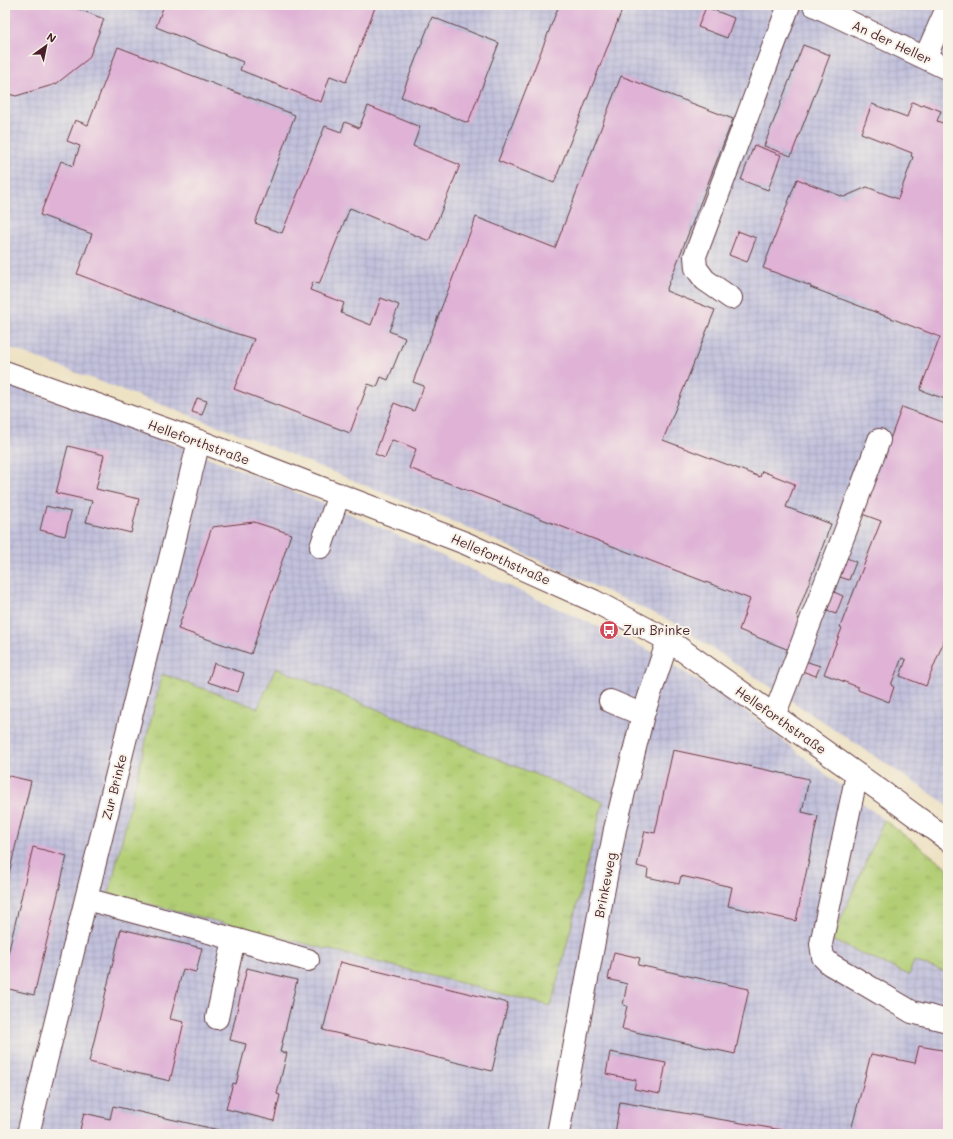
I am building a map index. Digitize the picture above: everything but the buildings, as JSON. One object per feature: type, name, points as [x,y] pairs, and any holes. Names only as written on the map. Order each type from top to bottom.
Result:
[{"type":"street","points":[[731,298],[705,280],[696,268],[695,256],[789,5]]},
{"type":"street","name":"An der Heller","points":[[814,5],[948,69]]},
{"type":"street","points":[[925,58],[948,6]]},
{"type":"street","name":"Helleforthstraße","points":[[5,372],[199,441],[339,494],[465,543],[594,601],[668,640],[948,840]]},
{"type":"street","points":[[774,716],[879,440]]},
{"type":"street","name":"Zur Brinke","points":[[28,1134],[199,441]]},
{"type":"street","points":[[320,548],[339,494]]},
{"type":"street","name":"Brinkeweg","points":[[558,1134],[615,829],[643,715],[668,640]]},
{"type":"street","points":[[610,701],[643,715]]},
{"type":"street","points":[[857,774],[821,944],[823,957],[830,964],[912,1012],[948,1021]]},
{"type":"street","points":[[86,899],[308,960]]},
{"type":"street","points":[[217,1018],[234,939]]},
{"type":"shaded area","points":[[5,5],[948,5],[948,805],[673,622],[471,529],[250,438],[5,346]]},
{"type":"shaded area","points":[[5,383],[187,449],[348,513],[649,650],[747,712],[884,820],[832,940],[909,975],[914,961],[948,973],[948,1134],[5,1134]],"holes":[[[276,668],[551,1006],[162,674],[258,708]]]},
{"type":"green space","points":[[276,668],[603,802],[551,1006],[109,894],[162,674],[258,708]]},
{"type":"green space","points":[[884,820],[948,868],[948,973],[914,961],[909,975],[832,940]]},
{"type":"place","name":"Zur Brinke","points":[[609,630]]}]
